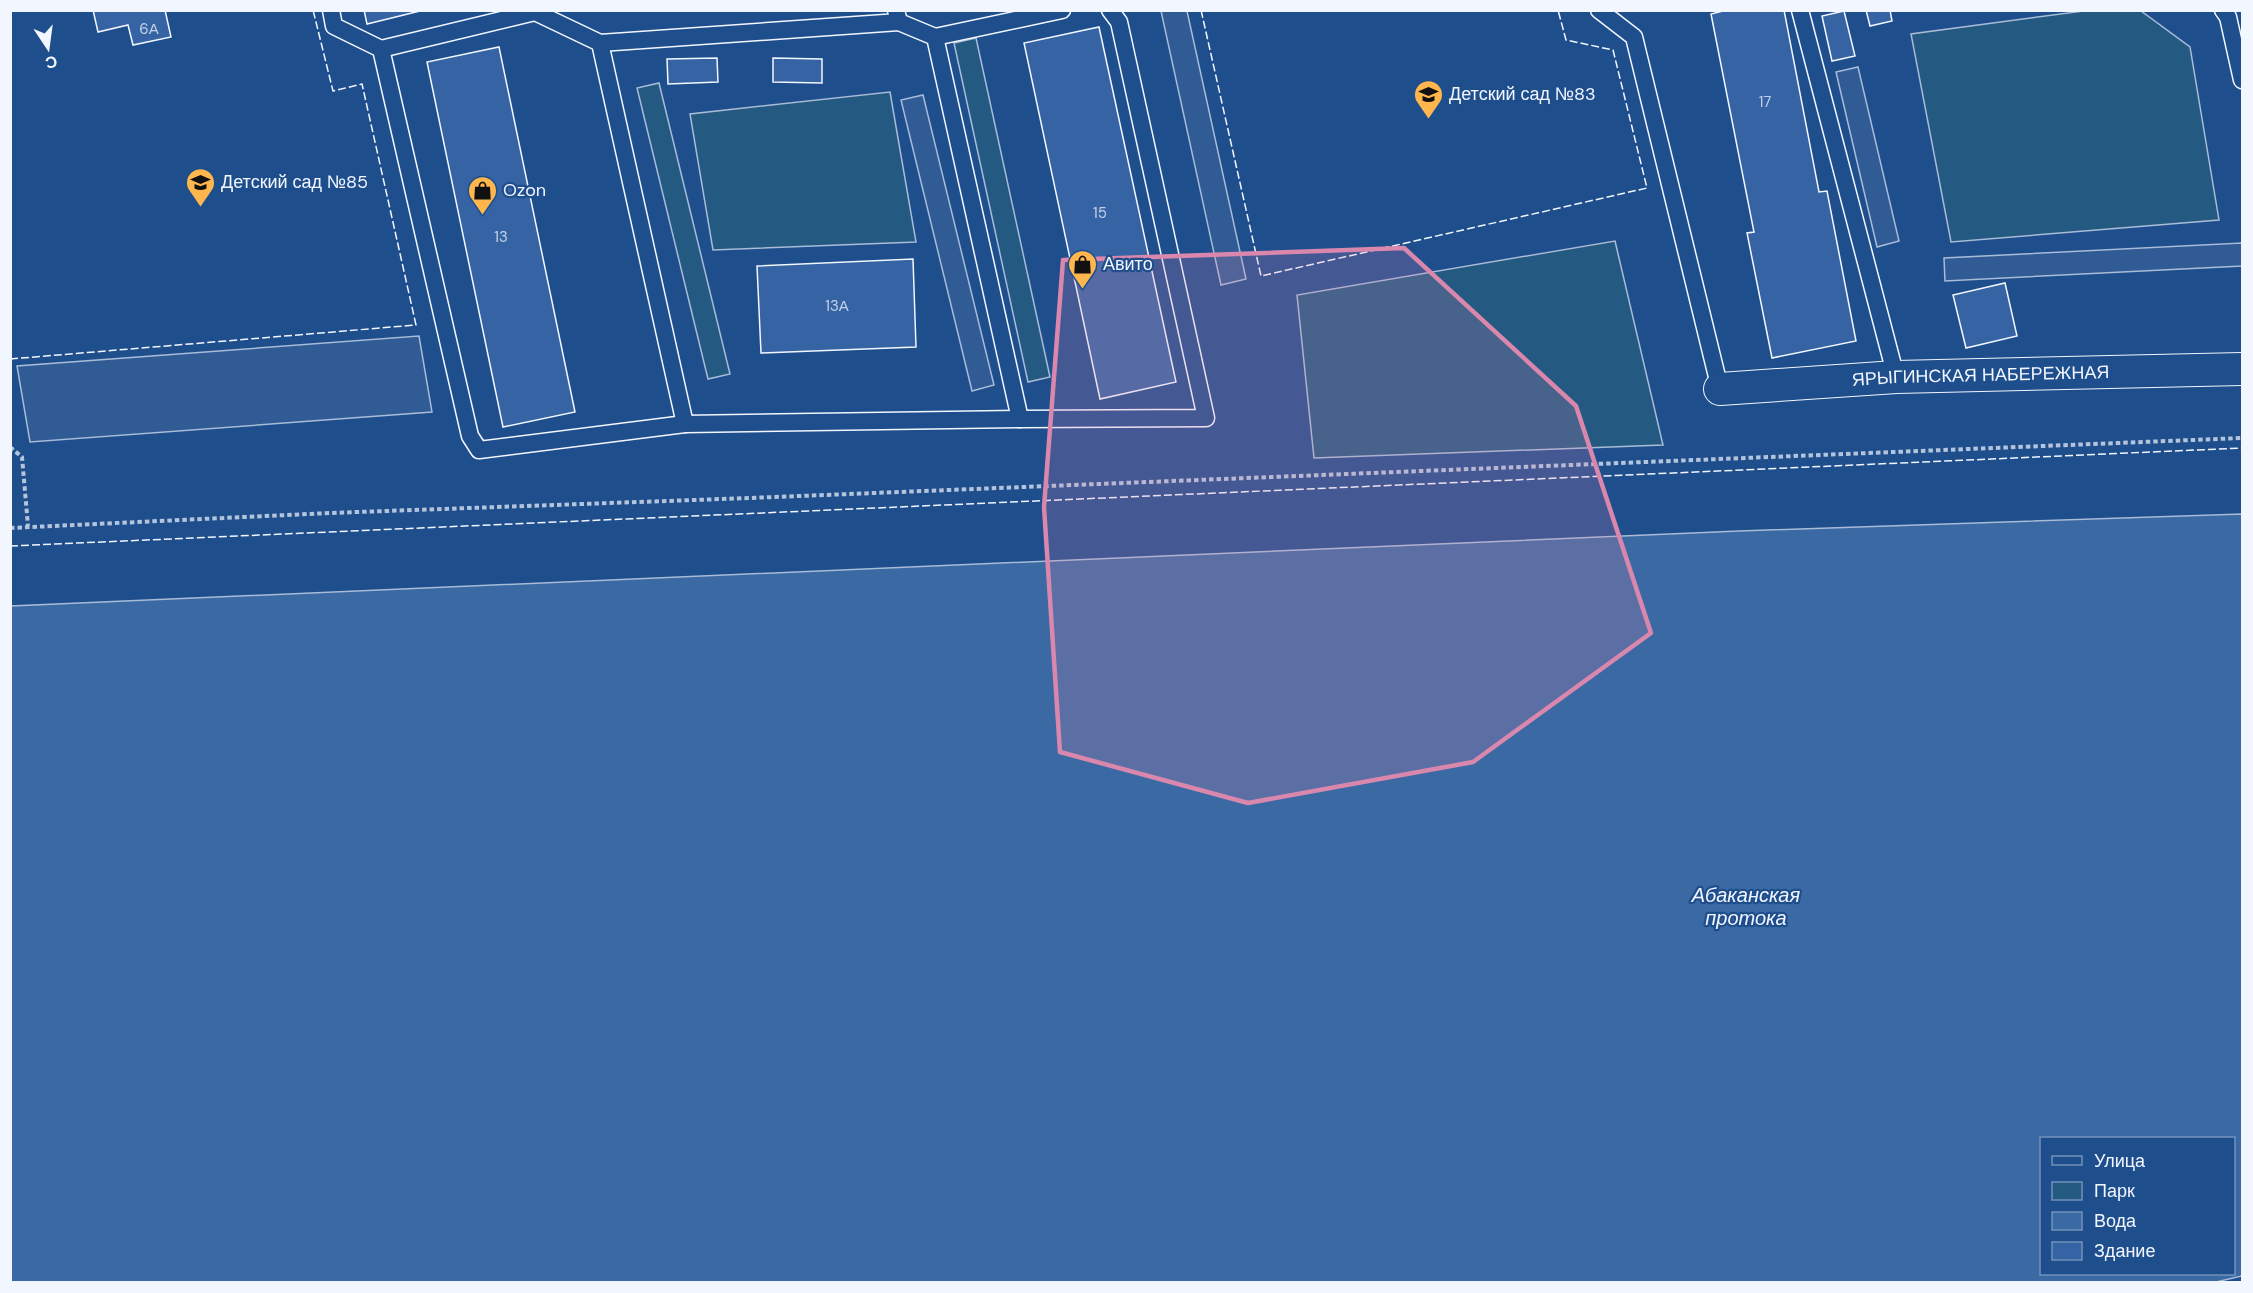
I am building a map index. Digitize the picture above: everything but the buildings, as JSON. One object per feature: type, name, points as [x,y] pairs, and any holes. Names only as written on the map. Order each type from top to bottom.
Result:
[{"type":"street","name":"ЯРЫГИНСКАЯ НАБЕРЕЖНАЯ","points":[[1720,389],[1896,377],[2242,369]]},
{"type":"lane","points":[[331,10],[334,26],[381,50],[534,11],[600,43],[898,16],[935,37],[1062,10]]},
{"type":"lane","points":[[381,50],[470,436],[479,450],[685,424],[1206,418],[1119,22],[1110,10]]},
{"type":"lane","points":[[1599,10],[1635,37],[1720,389]]},
{"type":"lane","points":[[1800,10],[1896,377]]},
{"type":"lane","points":[[2223,10],[2228,17],[2242,80]]},
{"type":"lane","points":[[935,37],[1020,420]]},
{"type":"lane","points":[[600,43],[685,424]]},
{"type":"path","points":[[10,528],[330,513],[786,497],[2242,438]]},
{"type":"path","points":[[10,447],[22,457],[28,526]]},
{"type":"highlighted area","points":[[1404,248],[1576,406],[1651,633],[1473,762],[1248,803],[1060,752],[1044,507],[1063,260]]},
{"type":"green space","points":[[2091,10],[2141,11],[2190,47],[2219,220],[1951,242],[1911,34]]},
{"type":"green space","points":[[976,38],[1050,377],[1028,382],[954,43]]},
{"type":"green space","points":[[659,83],[730,374],[708,379],[637,88]]},
{"type":"green space","points":[[890,92],[916,242],[713,250],[690,114]]},
{"type":"green space","points":[[1615,241],[1663,445],[1314,458],[1297,295]]},
{"type":"shaded area","points":[[1161,11],[1187,11],[1246,279],[1221,285]]},
{"type":"shaded area","points":[[1858,67],[1899,241],[1877,247],[1836,72]]},
{"type":"shaded area","points":[[923,95],[994,385],[972,391],[901,100]]},
{"type":"shaded area","points":[[2242,243],[2242,266],[1945,281],[1944,258]]},
{"type":"shaded area","points":[[419,336],[432,412],[30,442],[17,366]]},
{"type":"water","name":"Абаканская протока","points":[[2242,514],[2242,1276],[2216,1282],[11,1282],[11,606],[1739,531]]},
{"type":"fence","points":[[10,359],[416,325],[362,84],[333,91],[313,10]]},
{"type":"fence","points":[[1201,10],[1261,276],[1647,188],[1613,50],[1566,40],[1558,10]]},
{"type":"fence","points":[[10,546],[2242,448]]},
{"type":"place","name":"Детский сад №83","points":[[1428,120]]},
{"type":"place","name":"Детский сад №85","points":[[200,208]]},
{"type":"place","name":"Ozon","points":[[482,216]]},
{"type":"place","name":"Авито","points":[[1082,290]]}]
